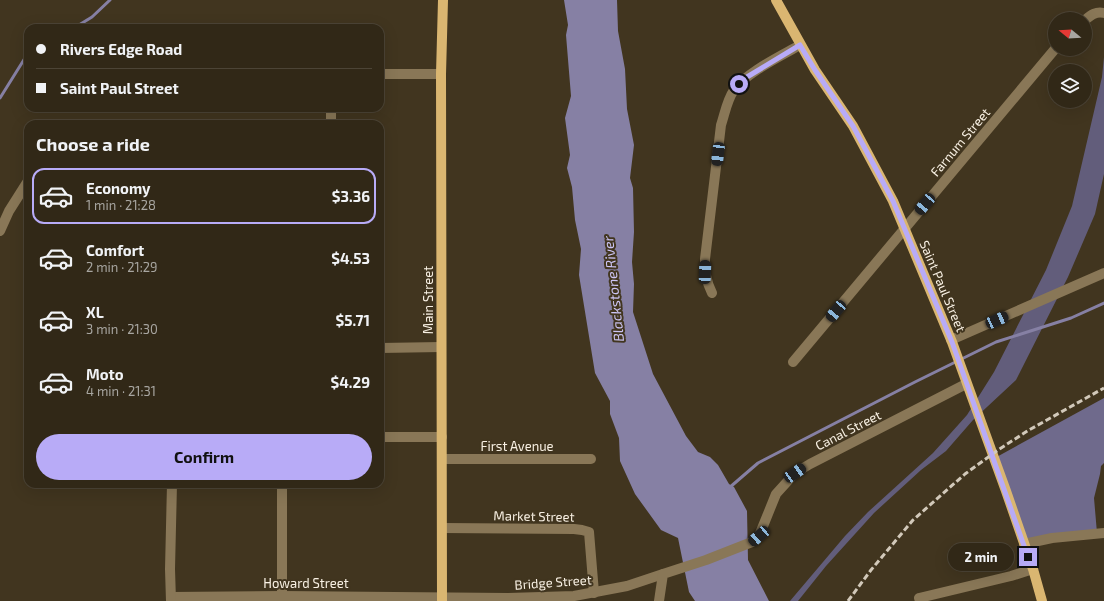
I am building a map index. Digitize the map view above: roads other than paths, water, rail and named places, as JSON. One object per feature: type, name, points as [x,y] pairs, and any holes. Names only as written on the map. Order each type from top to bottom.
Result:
[{"type":"main road","name":"Main Street","points":[[442,599],[441,347],[443,0]]},
{"type":"main road","name":"Saint Paul Street","points":[[776,0],[815,70],[853,126],[893,201],[951,340],[1033,569],[1042,601]]},
{"type":"street","points":[[1092,15],[1103,13]]},
{"type":"street","points":[[712,293],[707,282],[705,259],[721,125],[726,107],[734,90],[747,77],[800,45]]},
{"type":"street","name":"Farnum Street","points":[[793,362],[1049,56]]},
{"type":"street","points":[[384,74],[442,74]]},
{"type":"street","points":[[0,231],[9,211],[24,187]]},
{"type":"street","points":[[951,340],[1104,273]]},
{"type":"street","points":[[384,348],[441,347]]},
{"type":"street","name":"Canal Street","points":[[663,574],[752,542],[759,536],[776,494],[795,473],[966,384]]},
{"type":"street","points":[[384,437],[442,437]]},
{"type":"street","name":"First Avenue","points":[[442,459],[591,458]]},
{"type":"street","name":"Howard Street","points":[[172,488],[170,569],[171,599],[442,599]]},
{"type":"street","points":[[282,488],[282,598]]},
{"type":"street","name":"Market Street","points":[[442,528],[582,530],[589,532],[594,593]]},
{"type":"street","points":[[1024,544],[1052,538],[1104,533]]},
{"type":"street","points":[[920,601],[920,598],[1011,576],[1033,569]]},
{"type":"street","points":[[660,601],[663,574]]},
{"type":"street","name":"Bridge Street","points":[[442,599],[574,596],[627,586],[663,574]]},
{"type":"water","name":"Blackstone River","points":[[564,0],[617,0],[618,31],[625,69],[627,109],[634,145],[630,178],[633,188],[634,232],[632,262],[634,284],[633,312],[653,374],[686,436],[698,452],[710,457],[718,465],[729,484],[734,487],[747,511],[748,560],[769,601],[695,601],[689,592],[678,538],[661,530],[635,494],[620,461],[619,438],[610,414],[610,401],[595,373],[579,275],[581,249],[575,220],[572,187],[567,168],[570,155],[565,118],[571,96],[566,35],[568,25]]},
{"type":"waterway","points":[[81,24],[92,17],[110,0]]},
{"type":"waterway","points":[[0,98],[24,60]]},
{"type":"waterway","points":[[729,488],[758,463],[996,342],[1071,318],[1104,303]]},
{"type":"railway","points":[[848,601],[871,570],[913,520],[965,474],[1029,430],[1104,388]]}]
